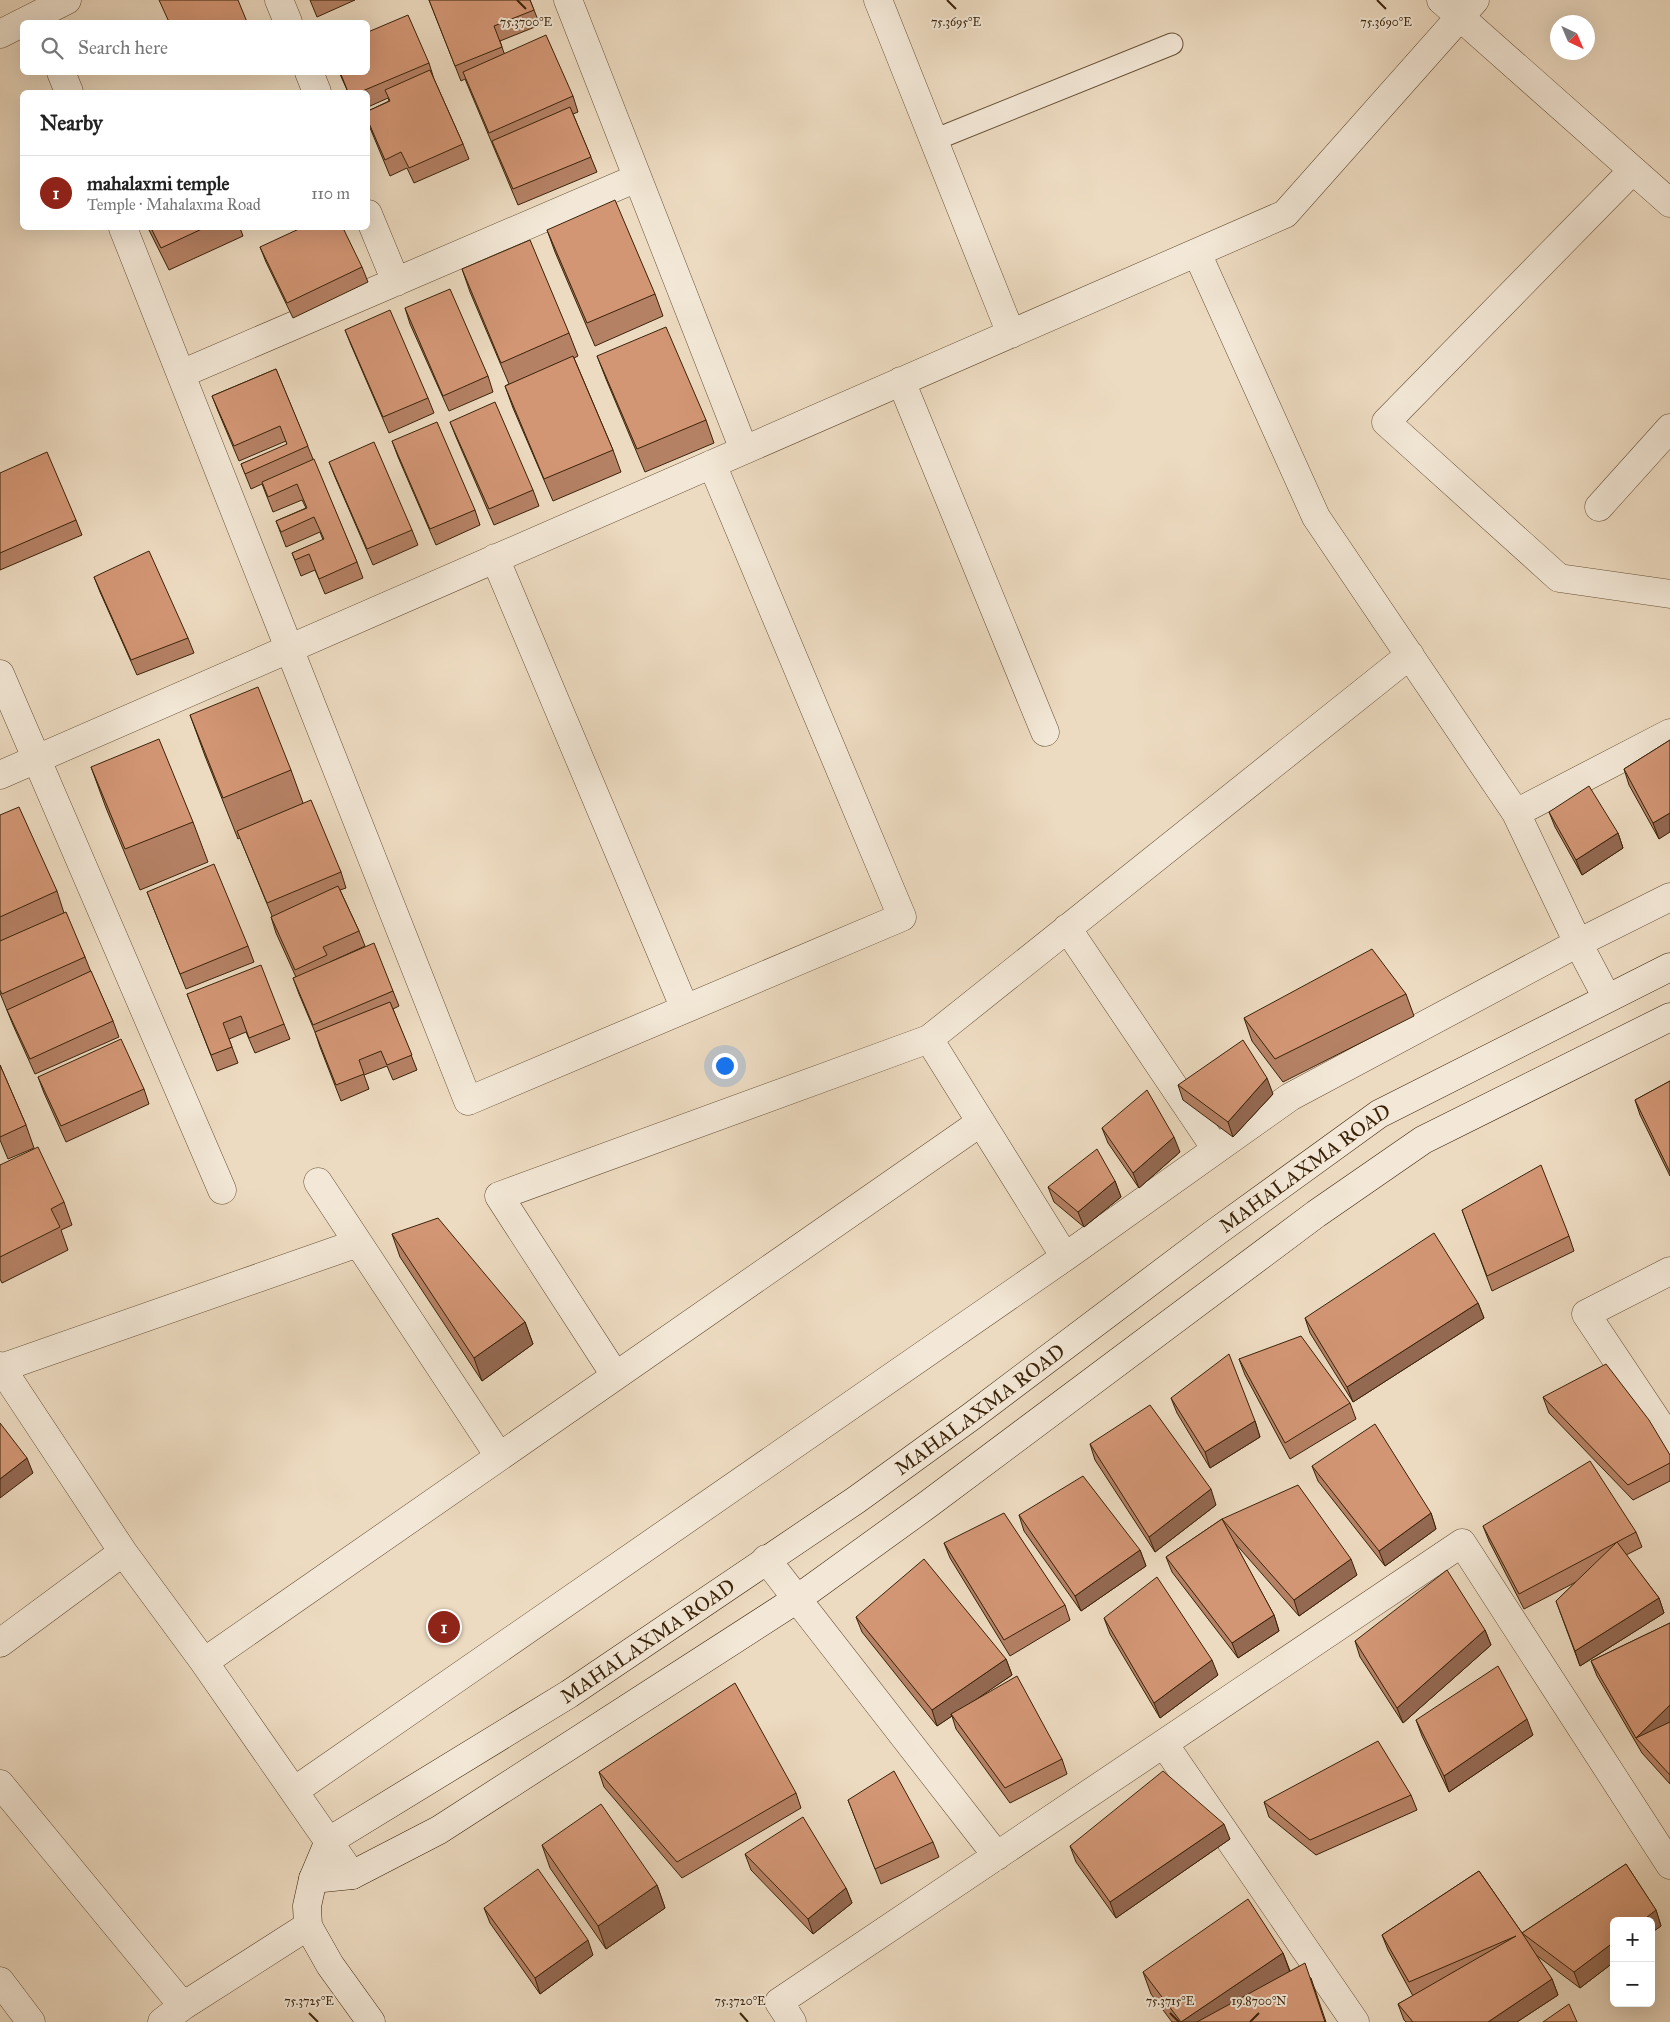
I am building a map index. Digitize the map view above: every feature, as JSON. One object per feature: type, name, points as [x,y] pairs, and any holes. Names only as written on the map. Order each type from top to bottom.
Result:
[{"type":"street","points":[[23,20],[36,12],[67,0]]},
{"type":"street","points":[[279,0],[287,20]]},
{"type":"street","points":[[568,0],[744,450]]},
{"type":"street","points":[[878,0],[1011,334]]},
{"type":"street","points":[[0,774],[1285,214],[1459,5],[1670,203]]},
{"type":"street","points":[[0,34],[20,22]]},
{"type":"street","points":[[63,75],[68,90]]},
{"type":"street","points":[[310,75],[316,90]]},
{"type":"street","points":[[1633,170],[1386,422],[1559,578],[1670,594]]},
{"type":"street","points":[[181,374],[637,178]]},
{"type":"street","points":[[370,219],[396,282]]},
{"type":"street","points":[[124,230],[468,1101],[902,917],[712,464]]},
{"type":"street","points":[[1197,253],[1316,517],[1516,812],[1578,943],[1607,998]]},
{"type":"street","points":[[901,381],[1045,732]]},
{"type":"street","points":[[1600,507],[1670,428]]},
{"type":"street","points":[[495,558],[684,1010]]},
{"type":"street","points":[[615,1376],[499,1196],[929,1038],[1410,655]]},
{"type":"street","points":[[0,674],[222,1190]]},
{"type":"street","points":[[1516,812],[1670,732]]},
{"type":"street","points":[[294,1791],[1065,1257],[1290,1097],[1578,943],[1670,897]]},
{"type":"street","points":[[1067,928],[1216,1149]]},
{"type":"street","name":"MAHALAXMA ROAD","points":[[329,1842],[569,1694],[766,1559],[856,1500],[972,1416],[1216,1232],[1379,1114],[1670,966]]},
{"type":"street","points":[[312,1879],[352,1875],[439,1830],[797,1599],[928,1505],[1316,1214],[1423,1140],[1670,1017]]},
{"type":"street","points":[[929,1038],[1065,1257]]},
{"type":"street","points":[[204,1662],[981,1122]]},
{"type":"street","points":[[318,1182],[499,1456]]},
{"type":"street","points":[[352,1875],[204,1662],[123,1552],[1,1367],[358,1243]]},
{"type":"street","points":[[1670,1271],[1586,1314],[1670,1440]]},
{"type":"street","points":[[792,2022],[779,2002],[1462,1543],[1670,1865]]},
{"type":"street","points":[[2,1637],[123,1552]]},
{"type":"street","points":[[766,1559],[997,1856]]},
{"type":"street","points":[[1164,1744],[1355,2022]]},
{"type":"street","points":[[0,1784],[172,2014],[308,1926]]},
{"type":"street","points":[[329,1842],[312,1879],[307,1906],[308,1926],[330,1965],[371,2022]]},
{"type":"street","points":[[0,1980],[31,2022]]},
{"type":"lane","points":[[934,140],[1172,44]]},
{"type":"building","points":[[159,0],[238,0],[246,20],[168,20]]},
{"type":"building","points":[[429,0],[530,0],[534,10],[494,26],[502,47],[455,66]]},
{"type":"building","points":[[408,15],[429,63],[365,90],[347,90],[341,75],[370,75],[370,31]]},
{"type":"building","points":[[546,35],[573,96],[489,133],[463,72]]},
{"type":"building","points":[[430,70],[463,144],[409,168],[401,152],[385,160],[370,126],[370,110],[390,101],[385,90]]},
{"type":"building","points":[[570,107],[591,157],[513,189],[492,141]]},
{"type":"building","points":[[615,200],[655,294],[587,323],[547,230]]},
{"type":"building","points":[[152,230],[200,230],[161,248]]},
{"type":"building","points":[[297,230],[344,230],[362,267],[287,303],[260,247]]},
{"type":"building","points":[[530,240],[569,333],[501,363],[462,269]]},
{"type":"building","points":[[450,289],[488,376],[443,396],[405,308]]},
{"type":"building","points":[[390,310],[428,398],[383,417],[345,330]]},
{"type":"building","points":[[666,327],[706,420],[637,449],[597,356]]},
{"type":"building","points":[[573,356],[613,450],[544,479],[505,386]]},
{"type":"building","points":[[276,369],[308,446],[245,474],[241,464],[287,444],[280,426],[234,446],[212,396]]},
{"type":"building","points":[[495,402],[533,490],[489,509],[450,422]]},
{"type":"building","points":[[437,422],[475,510],[430,529],[392,441]]},
{"type":"building","points":[[374,442],[412,530],[367,549],[329,462]]},
{"type":"building","points":[[47,452],[76,520],[0,553],[0,473]]},
{"type":"building","points":[[314,459],[357,562],[319,579],[309,554],[295,560],[292,553],[324,539],[314,517],[281,532],[276,521],[307,508],[297,484],[268,497],[262,482]]},
{"type":"building","points":[[149,551],[188,638],[131,660],[94,577]]},
{"type":"building","points":[[258,687],[291,770],[223,798],[190,715]]},
{"type":"building","points":[[159,739],[193,822],[125,849],[91,767]]},
{"type":"building","points":[[1670,740],[1670,813],[1653,823],[1624,769]]},
{"type":"building","points":[[1589,786],[1618,833],[1576,860],[1549,812]]},
{"type":"building","points":[[311,800],[341,872],[267,903],[237,831]]},
{"type":"building","points":[[19,807],[57,891],[0,917],[0,815]]},
{"type":"building","points":[[214,864],[248,946],[180,974],[147,892]]},
{"type":"building","points":[[338,886],[359,931],[323,947],[327,955],[295,970],[271,917]]},
{"type":"building","points":[[66,912],[85,957],[2,994],[0,990],[0,941]]},
{"type":"building","points":[[374,943],[393,991],[313,1025],[293,978]]},
{"type":"building","points":[[1372,949],[1406,994],[1275,1059],[1244,1018]]},
{"type":"building","points":[[261,965],[284,1024],[249,1038],[241,1016],[223,1023],[232,1047],[211,1055],[187,994]]},
{"type":"building","points":[[91,971],[113,1021],[30,1059],[7,1010]]},
{"type":"building","points":[[390,1002],[412,1055],[387,1065],[381,1051],[359,1060],[364,1074],[336,1085],[315,1032]]},
{"type":"building","points":[[121,1039],[144,1089],[61,1126],[38,1077]]},
{"type":"building","points":[[1243,1040],[1267,1078],[1228,1122],[1178,1085]]},
{"type":"building","points":[[0,1065],[26,1125],[0,1137]]},
{"type":"building","points":[[1670,1081],[1670,1172],[1635,1100]]},
{"type":"building","points":[[1147,1090],[1174,1137],[1133,1173],[1102,1128]]},
{"type":"building","points":[[38,1147],[64,1202],[51,1209],[60,1227],[0,1257],[0,1165]]},
{"type":"building","points":[[1097,1149],[1115,1181],[1078,1212],[1048,1187]]},
{"type":"building","points":[[1541,1165],[1569,1236],[1487,1276],[1462,1210]]},
{"type":"building","points":[[438,1218],[525,1322],[474,1358],[392,1234]]},
{"type":"building","points":[[1434,1233],[1478,1303],[1347,1387],[1305,1318]]},
{"type":"building","points":[[1301,1336],[1350,1403],[1285,1443],[1239,1359]]},
{"type":"building","points":[[1229,1354],[1255,1421],[1205,1452],[1171,1398]]},
{"type":"building","points":[[1606,1364],[1649,1420],[1670,1455],[1670,1463],[1628,1485],[1543,1397]]},
{"type":"building","points":[[1150,1405],[1211,1489],[1149,1537],[1090,1444]]},
{"type":"building","points":[[0,1423],[27,1458],[0,1479]]},
{"type":"building","points":[[1375,1424],[1431,1513],[1379,1551],[1312,1466]]},
{"type":"building","points":[[1590,1461],[1636,1532],[1519,1594],[1483,1526]]},
{"type":"building","points":[[1083,1476],[1140,1550],[1075,1596],[1019,1515]]},
{"type":"building","points":[[1298,1485],[1351,1559],[1294,1600],[1222,1519]]},
{"type":"building","points":[[1004,1513],[1065,1605],[1004,1640],[944,1543]]},
{"type":"building","points":[[1222,1519],[1274,1615],[1232,1643],[1166,1557]]},
{"type":"building","points":[[1617,1542],[1659,1598],[1575,1651],[1556,1601]]},
{"type":"building","points":[[924,1559],[1006,1659],[932,1710],[856,1617]]},
{"type":"building","points":[[1447,1570],[1485,1630],[1397,1708],[1355,1641]]},
{"type":"building","points":[[1157,1577],[1212,1660],[1154,1703],[1104,1618]]},
{"type":"building","points":[[1670,1623],[1670,1705],[1636,1738],[1591,1661]]},
{"type":"building","points":[[1498,1666],[1527,1719],[1444,1776],[1416,1720]]},
{"type":"building","points":[[1017,1676],[1062,1759],[1005,1788],[951,1714]]},
{"type":"building","points":[[735,1683],[796,1793],[677,1862],[599,1772]]},
{"type":"building","points":[[1670,1722],[1670,1775],[1636,1738]]},
{"type":"building","points":[[1378,1741],[1411,1795],[1310,1840],[1264,1802]]},
{"type":"building","points":[[894,1771],[933,1842],[875,1869],[848,1800]]},
{"type":"building","points":[[1163,1771],[1224,1824],[1110,1902],[1070,1846]]},
{"type":"building","points":[[601,1804],[657,1885],[598,1926],[542,1845]]},
{"type":"building","points":[[803,1817],[846,1888],[808,1919],[745,1854]]},
{"type":"building","points":[[1626,1864],[1656,1910],[1647,1917],[1610,1917],[1610,1945],[1574,1972],[1522,1933]]},
{"type":"building","points":[[538,1869],[588,1940],[535,1978],[484,1908]]},
{"type":"building","points":[[1479,1871],[1552,1979],[1488,2022],[1413,2022],[1398,2004],[1516,1936],[1409,1982],[1382,1935]]},
{"type":"building","points":[[1248,1899],[1283,1953],[1181,2022],[1143,1972]]},
{"type":"building","points":[[1305,1963],[1325,2022],[1197,2022]]},
{"type":"building","points":[[1569,2004],[1577,2022],[1543,2022]]},
{"type":"place","name":"mahalaxmi temple","points":[[444,1627]]}]
